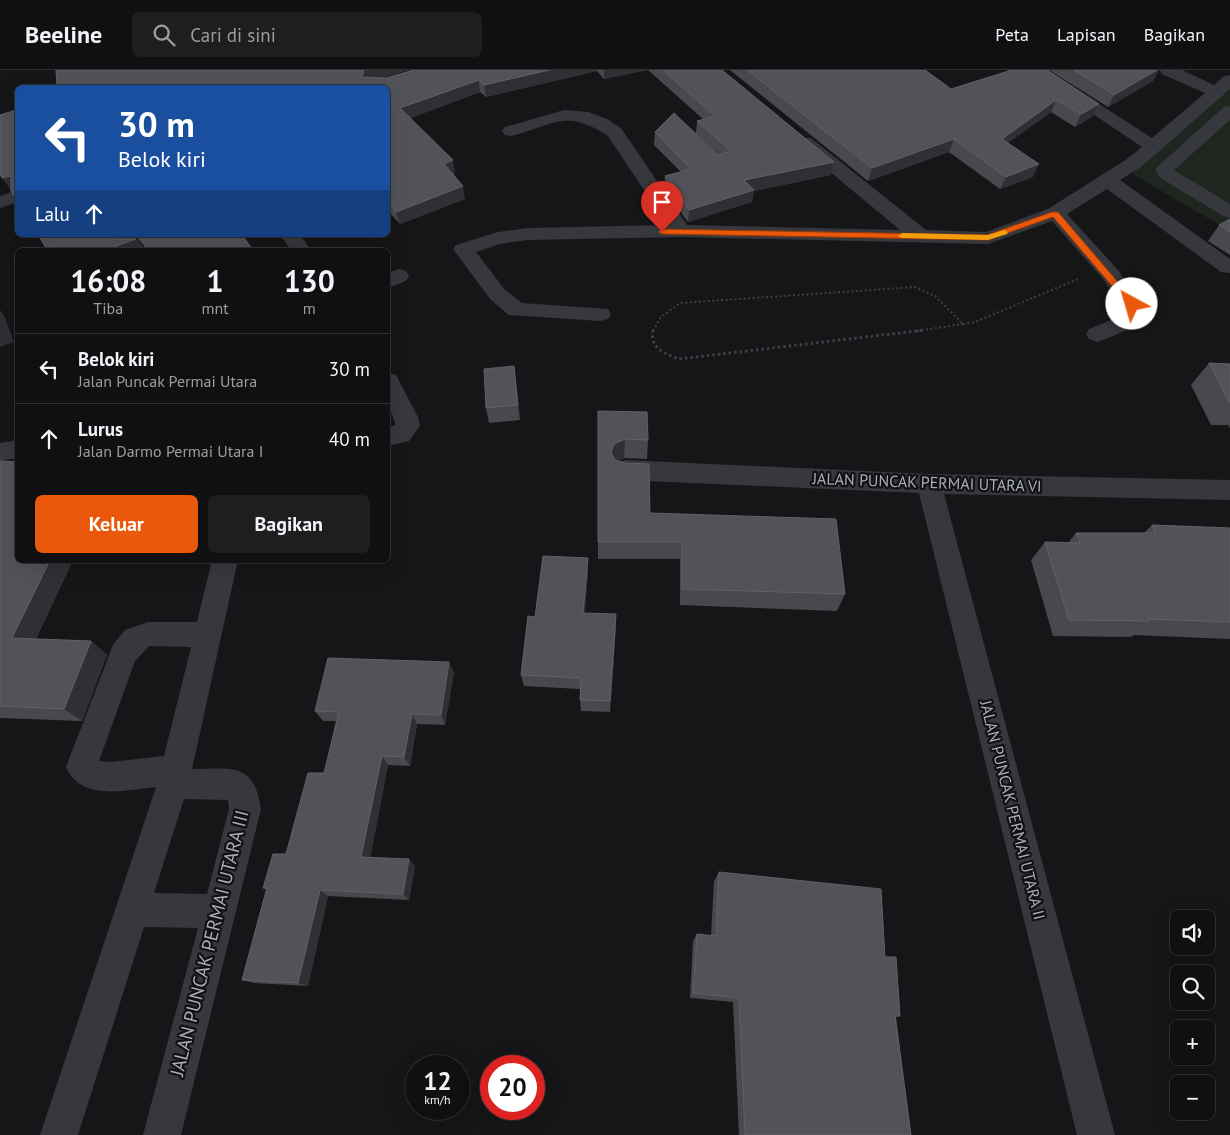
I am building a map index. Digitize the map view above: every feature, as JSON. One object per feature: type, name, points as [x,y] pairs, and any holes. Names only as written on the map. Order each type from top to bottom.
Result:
[{"type":"street","points":[[1035,70],[1153,146]]},
{"type":"street","points":[[1168,70],[1223,86]]},
{"type":"street","points":[[600,314],[517,310],[498,295],[463,249],[498,238],[528,234],[681,232],[988,238],[1055,213],[1134,163],[1223,86]]},
{"type":"street","points":[[1230,110],[1164,171],[1230,212]]},
{"type":"street","points":[[512,131],[561,116],[581,114],[599,120],[615,132],[681,232]]},
{"type":"street","points":[[1180,122],[1205,133]]},
{"type":"street","points":[[792,131],[920,236]]},
{"type":"street","points":[[1107,180],[1228,266]]},
{"type":"street","points":[[0,202],[15,197]]},
{"type":"street","points":[[1055,213],[1104,268],[1132,304],[1137,314],[1134,319],[1097,334]]},
{"type":"street","points":[[125,237],[133,248]]},
{"type":"street","points":[[291,237],[300,248]]},
{"type":"street","points":[[390,385],[406,417],[408,426],[394,436]]},
{"type":"street","points":[[0,452],[15,450]]},
{"type":"street","name":"JALAN PUNCAK PERMAI UTARA VI","points":[[625,470],[664,470],[929,484],[1230,490]]},
{"type":"street","name":"JALAN PUNCAK PERMAI UTARA II","points":[[929,484],[1096,1135]]},
{"type":"street","points":[[59,1135],[175,777],[224,563]]},
{"type":"street","name":"JALAN PUNCAK PERMAI UTARA III","points":[[162,1135],[245,809],[243,793],[234,784],[175,777],[111,777],[91,775],[81,767],[123,654],[134,639],[148,634],[208,635]]},
{"type":"street","points":[[132,910],[218,910]]},
{"type":"path","points":[[963,324],[939,299],[921,288],[914,287],[680,303],[660,315],[652,332],[653,342],[657,349],[671,357],[680,359],[888,336],[963,324],[975,322],[1104,268]]},
{"type":"shaded area","points":[[1230,87],[1230,231],[1129,172]]},
{"type":"building","points":[[56,70],[364,70],[362,77],[386,78],[414,70],[549,70],[484,85],[479,80],[400,108],[453,160],[444,164],[463,186],[396,212],[390,204],[390,85],[57,85]]},
{"type":"building","points":[[663,70],[722,70],[834,162],[744,180],[754,190],[689,210],[665,176],[691,169],[655,132],[674,113],[718,155],[731,151],[697,121],[715,116]]},
{"type":"building","points":[[747,70],[925,70],[951,89],[1012,70],[1047,70],[1099,104],[1081,114],[1056,100],[1002,139],[1039,164],[1006,177],[954,139],[872,168]]},
{"type":"building","points":[[1074,70],[1157,70],[1114,95]]},
{"type":"building","points":[[15,110],[15,197],[11,191],[11,176],[2,178],[0,174],[0,115]]},
{"type":"building","points":[[1230,219],[1230,232],[1219,225]]},
{"type":"building","points":[[39,237],[114,237],[115,239],[136,239],[111,248],[52,248],[51,246],[46,248]]},
{"type":"building","points":[[139,237],[243,237],[252,248],[147,248]]},
{"type":"building","points":[[1209,363],[1230,364],[1230,403]]},
{"type":"building","points":[[514,366],[518,405],[486,408],[484,369]]},
{"type":"building","points":[[598,411],[647,412],[648,440],[625,439],[614,444],[611,452],[615,460],[625,463],[649,464],[650,513],[836,519],[845,594],[682,589],[682,542],[598,542]]},
{"type":"building","points":[[0,461],[15,462],[15,563],[49,563],[12,638],[91,641],[64,709],[0,706]]},
{"type":"building","points":[[1152,525],[1230,528],[1230,622],[1148,619],[1149,621],[1069,620],[1045,542],[1080,543],[1076,533],[1155,533]]},
{"type":"building","points":[[543,556],[588,558],[583,613],[616,614],[610,701],[580,700],[581,678],[521,675],[528,616],[535,617]]},
{"type":"building","points":[[328,658],[449,662],[441,715],[412,714],[404,757],[382,756],[361,857],[409,859],[403,894],[320,890],[298,983],[242,980],[267,888],[263,888],[273,854],[286,854],[308,773],[324,773],[339,712],[315,711]]},
{"type":"building","points":[[719,872],[881,889],[885,957],[896,957],[900,1016],[895,1016],[911,1135],[745,1135],[739,998],[693,993],[697,934],[716,936]]},
{"type":"slow traffic","points":[[902,236],[988,238],[1004,232]]},
{"type":"route","points":[[662,232],[988,238],[1055,213],[1104,268],[1132,304]]}]
